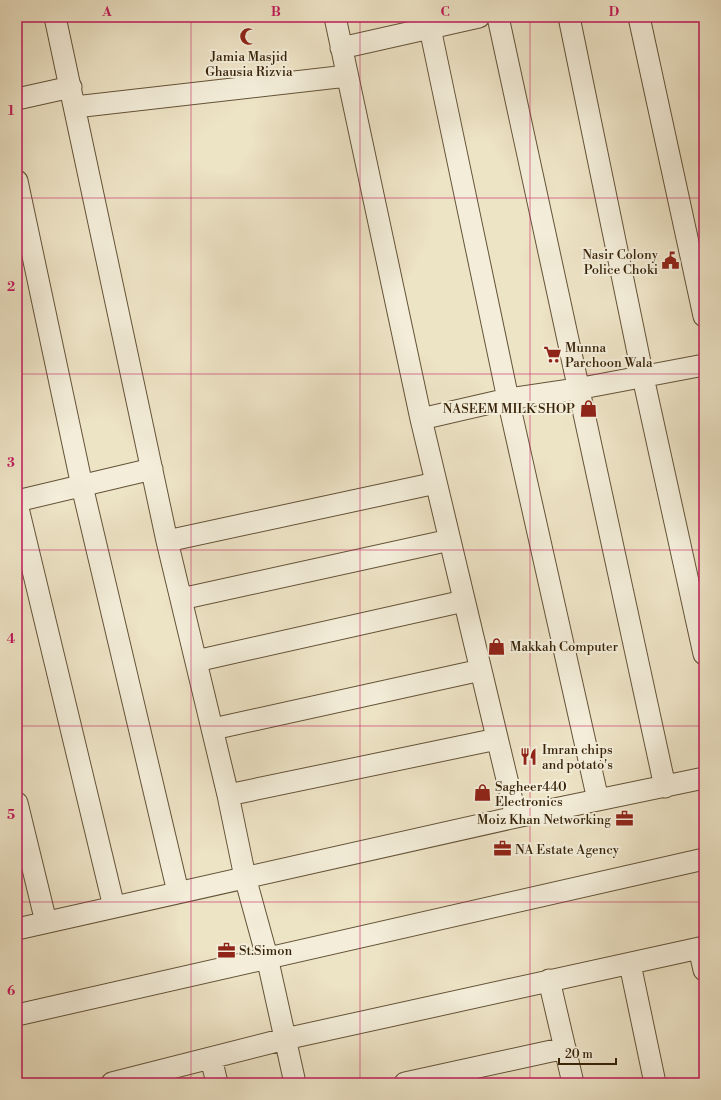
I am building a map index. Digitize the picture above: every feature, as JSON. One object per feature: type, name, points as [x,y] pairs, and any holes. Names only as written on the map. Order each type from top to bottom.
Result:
[{"type":"street","points":[[56,17],[167,541],[213,729],[245,877],[267,957],[295,1083]]},
{"type":"street","points":[[335,17],[421,418],[516,817]]},
{"type":"street","points":[[341,48],[479,17]]},
{"type":"street","points":[[498,17],[577,389],[665,787]]},
{"type":"street","points":[[569,17],[643,377],[704,654]]},
{"type":"street","points":[[639,17],[704,316]]},
{"type":"street","points":[[430,28],[508,399],[598,800]]},
{"type":"street","points":[[17,100],[347,76]]},
{"type":"street","points":[[17,182],[82,486],[178,892]]},
{"type":"street","points":[[421,418],[508,399],[577,389],[704,365]]},
{"type":"street","points":[[17,501],[152,470]]},
{"type":"street","points":[[167,541],[436,483]]},
{"type":"street","points":[[17,504],[114,907]]},
{"type":"street","points":[[181,599],[450,540]]},
{"type":"street","points":[[196,661],[464,601]]},
{"type":"street","points":[[213,729],[480,670]]},
{"type":"street","points":[[228,795],[497,739]]},
{"type":"street","points":[[17,929],[516,817],[704,778]]},
{"type":"street","points":[[17,803],[46,922]]},
{"type":"street","points":[[17,1015],[267,957],[704,859]]},
{"type":"street","points":[[112,1083],[140,1080],[211,1058],[285,1039],[549,980],[702,948],[704,970]]},
{"type":"street","points":[[630,964],[655,1083]]},
{"type":"street","points":[[549,980],[573,1083]]},
{"type":"street","points":[[405,1083],[565,1048]]},
{"type":"street","points":[[211,1058],[217,1083]]},
{"type":"place","name":"Jamia Masjid Ghausia Rizvia","points":[[249,37]]},
{"type":"place","name":"Nasir Colony Police Choki","points":[[671,261]]},
{"type":"place","name":"Munna Parchoon Wala","points":[[552,354]]},
{"type":"place","name":"NASEEM MILK SHOP","points":[[588,408]]},
{"type":"place","name":"Makkah Computer","points":[[497,646]]},
{"type":"place","name":"Imran chips and potato's","points":[[529,756]]},
{"type":"place","name":"Sagheer440 Electronics","points":[[482,793]]},
{"type":"place","name":"Moiz Khan Networking","points":[[624,819]]},
{"type":"place","name":"NA Estate Agency","points":[[502,849]]},
{"type":"place","name":"St.Simon","points":[[226,950]]}]
